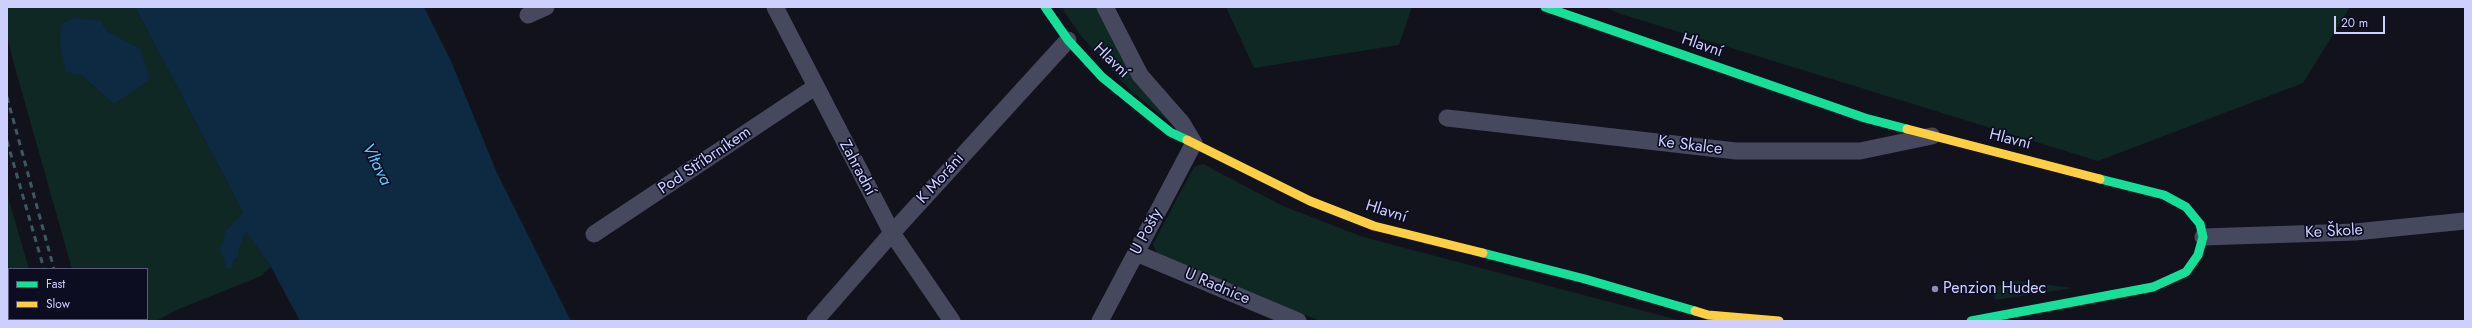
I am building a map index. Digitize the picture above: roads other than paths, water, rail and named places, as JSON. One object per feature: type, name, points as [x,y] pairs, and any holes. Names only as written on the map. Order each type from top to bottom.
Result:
[{"type":"street","points":[[528,15],[546,7]]},
{"type":"street","name":"Zahradní","points":[[775,7],[815,87],[892,233],[952,321]]},
{"type":"street","name":"Hlavní","points":[[1045,7],[1068,40],[1102,77],[1170,132],[1310,201],[1374,226],[1586,279],[1707,318],[1779,321]]},
{"type":"street","points":[[1105,7],[1140,75],[1182,123],[1194,143]]},
{"type":"street","name":"Hlavní","points":[[1545,7],[1865,118],[2164,195],[2192,212],[2200,224],[2203,237]]},
{"type":"street","name":"K Moráni","points":[[816,321],[892,233],[1068,40]]},
{"type":"street","name":"Pod Stříbrníkem","points":[[594,234],[815,87]]},
{"type":"street","name":"Ke Skalce","points":[[1447,118],[1736,151],[1860,151],[1933,136]]},
{"type":"street","name":"U Pošty","points":[[1100,321],[1194,143]]},
{"type":"street","name":"Ke Škole","points":[[2203,237],[2355,232],[2465,221]]},
{"type":"street","points":[[1979,320],[2162,284],[2182,274],[2194,264],[2202,247],[2203,237]]},
{"type":"street","name":"U Radnice","points":[[1136,253],[1298,321]]},
{"type":"water","name":"Vltava","points":[[135,7],[424,7],[451,61],[497,173],[571,321],[300,321],[271,267],[246,231],[238,251],[238,257],[233,261],[232,268],[227,268],[220,250],[226,230],[243,212]]},
{"type":"water","points":[[74,18],[101,21],[107,31],[140,48],[150,79],[114,104],[81,75],[66,72],[60,44],[61,24]]},
{"type":"railway","points":[[7,97],[54,268]]},
{"type":"railway","points":[[7,141],[44,268]]},
{"type":"place","name":"Penzion Hudec","points":[[1935,289]]}]
